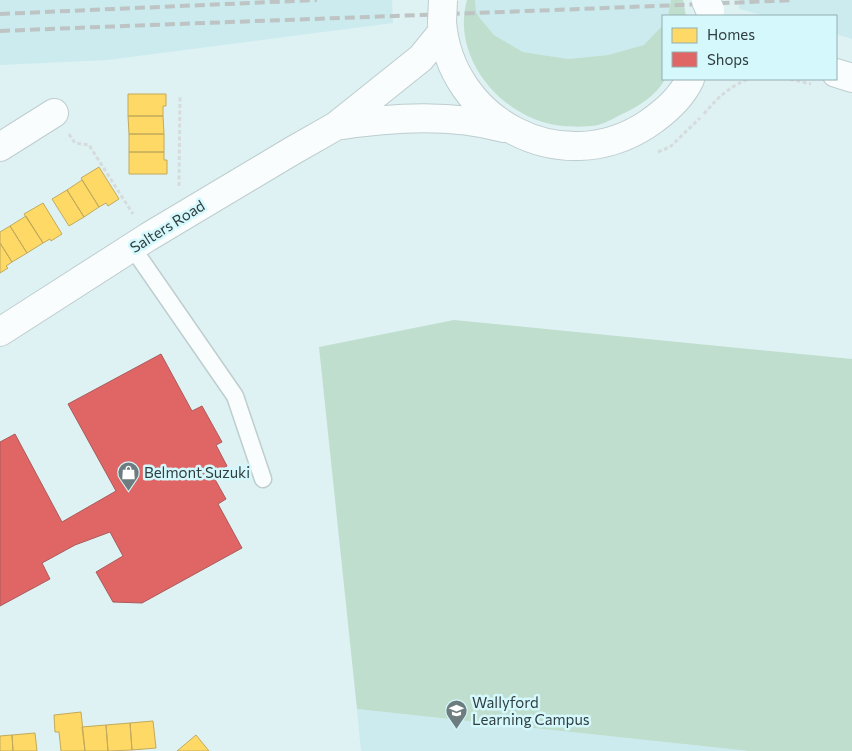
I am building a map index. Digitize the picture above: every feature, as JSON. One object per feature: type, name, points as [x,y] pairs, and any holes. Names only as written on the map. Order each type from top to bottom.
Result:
[{"type":"main road","name":"Salters Road","points":[[0,332],[140,242],[292,150],[336,126],[421,58],[442,11]]},
{"type":"main road","points":[[442,11],[448,54],[458,78],[474,101],[490,116],[511,130],[531,138],[557,145],[583,147],[612,141],[637,131],[661,115],[692,82]]},
{"type":"main road","points":[[837,73],[852,78]]},
{"type":"main road","points":[[0,147],[54,113]]},
{"type":"main road","name":"Salters Road","points":[[336,126],[371,120],[432,118],[472,122],[511,130]]},
{"type":"lane","points":[[140,242],[235,396],[263,479]]},
{"type":"path","points":[[172,190],[180,186],[180,95]]},
{"type":"path","points":[[54,113],[75,143],[88,145],[140,242]]},
{"type":"shaded area","points":[[0,0],[392,0],[393,23],[107,60],[0,65]]},
{"type":"shaded area","points":[[475,0],[671,0],[668,15],[662,15],[662,26],[645,45],[608,55],[568,59],[523,52],[494,35],[476,11]]},
{"type":"shaded area","points":[[739,0],[852,0],[852,39],[837,34],[837,15],[762,15],[739,9]]},
{"type":"shaded area","name":"Wallyford Learning Campus","points":[[357,709],[749,751],[361,751]]},
{"type":"green space","points":[[467,0],[475,0],[476,11],[479,17],[494,35],[523,52],[568,59],[608,55],[644,45],[662,26],[662,80],[664,80],[662,85],[646,100],[601,124],[571,127],[542,122],[521,113],[503,100],[487,84],[475,65],[467,44],[464,22]]},
{"type":"green space","points":[[671,0],[683,0],[686,15],[668,15]]},
{"type":"green space","points":[[454,320],[852,359],[852,751],[749,751],[357,709],[319,347]]},
{"type":"building: Homes","points":[[128,94],[166,94],[166,106],[163,106],[163,116],[128,116]]},
{"type":"building: Homes","points":[[128,116],[163,116],[164,134],[129,134]]},
{"type":"building: Homes","points":[[129,134],[164,134],[164,152],[129,152]]},
{"type":"building: Homes","points":[[129,152],[164,152],[164,160],[167,160],[167,174],[129,174]]},
{"type":"building: Homes","points":[[99,167],[119,199],[108,206],[106,203],[99,207],[81,178]]},
{"type":"building: Homes","points":[[82,180],[99,207],[84,217],[67,190]]},
{"type":"building: Homes","points":[[67,190],[84,217],[69,226],[52,199]]},
{"type":"building: Homes","points":[[43,203],[62,234],[51,241],[50,239],[43,243],[24,214]]},
{"type":"building: Homes","points":[[26,216],[43,243],[27,253],[10,226]]},
{"type":"building: Homes","points":[[10,226],[27,253],[12,262],[0,243],[0,232]]},
{"type":"building: Homes","points":[[0,243],[12,262],[6,266],[8,268],[0,273]]},
{"type":"building: Homes","points":[[81,712],[85,751],[61,751],[59,732],[55,732],[54,715]]},
{"type":"building: Homes","points":[[153,721],[156,748],[132,750],[130,723]]},
{"type":"building: Homes","points":[[130,723],[132,750],[108,751],[106,725]]},
{"type":"building: Homes","points":[[106,725],[108,751],[85,751],[82,727]]},
{"type":"building: Homes","points":[[35,733],[37,751],[13,751],[12,735]]},
{"type":"building: Homes","points":[[12,735],[13,751],[0,751],[0,736]]},
{"type":"building: Homes","points":[[196,735],[209,751],[177,751]]},
{"type":"building: Shops","points":[[161,354],[192,411],[202,406],[222,442],[216,445],[227,466],[212,474],[226,499],[218,504],[242,548],[142,603],[113,602],[96,572],[123,556],[110,532],[75,545],[42,563],[50,579],[0,606],[0,442],[15,434],[62,522],[116,491],[68,404]]},
{"type":"railway","points":[[0,14],[317,0]]},
{"type":"railway","points":[[0,31],[794,0]]},
{"type":"place","name":"Belmont Suzuki","points":[[128,491]]},
{"type":"place","name":"Wallyford Learning Campus","points":[[456,730]]}]
